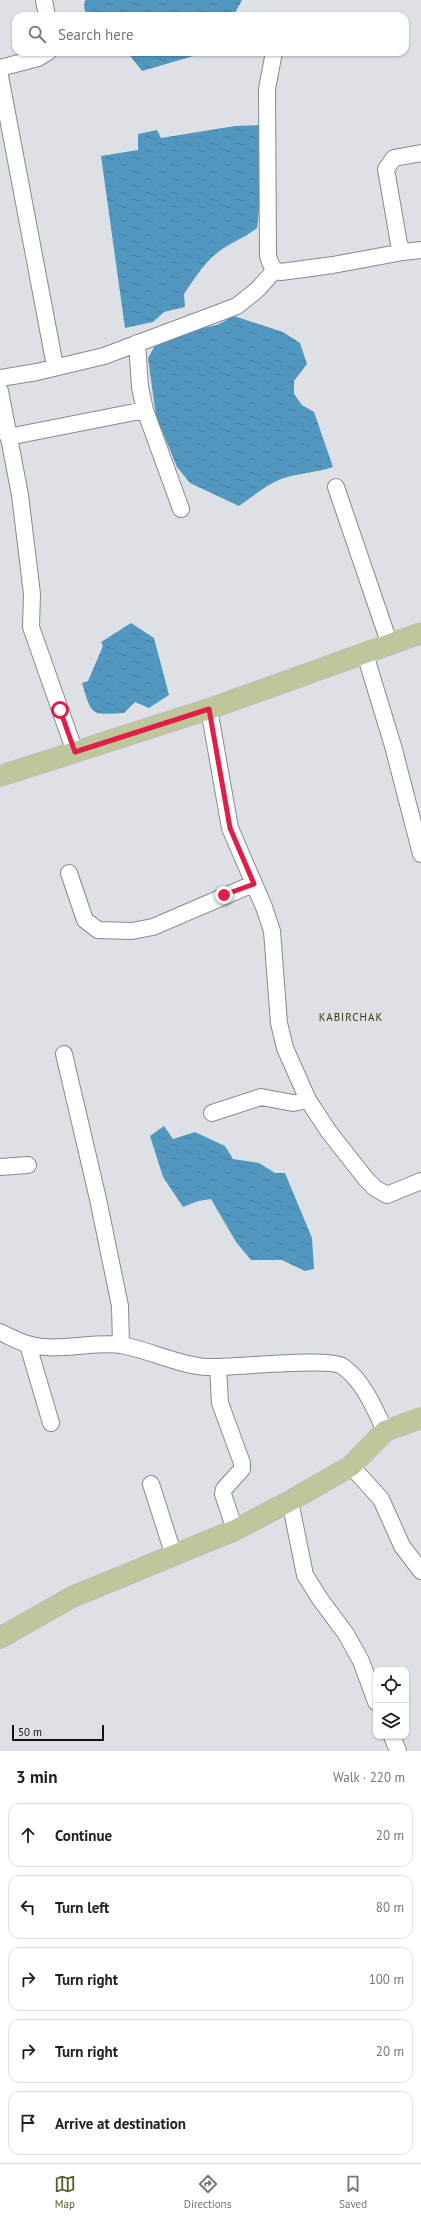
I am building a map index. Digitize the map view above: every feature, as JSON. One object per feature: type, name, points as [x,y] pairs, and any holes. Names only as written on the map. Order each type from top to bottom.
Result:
[{"type":"main road","points":[[0,776],[209,709],[421,633]]},
{"type":"main road","points":[[0,1638],[72,1597],[235,1530],[351,1466],[384,1432],[421,1418]]},
{"type":"street","points":[[44,0],[46,12]]},
{"type":"street","points":[[0,68],[41,56]]},
{"type":"street","points":[[273,56],[267,89],[268,256],[275,270],[281,272],[333,265],[421,250]]},
{"type":"street","points":[[0,76],[55,366]]},
{"type":"street","points":[[403,252],[399,244],[386,169],[394,158],[421,153]]},
{"type":"street","points":[[0,378],[104,356],[237,306],[256,290],[275,270]]},
{"type":"street","points":[[138,343],[140,387],[145,410],[181,509]]},
{"type":"street","points":[[0,391],[23,517],[32,594],[31,627],[75,752]]},
{"type":"street","points":[[8,437],[145,410]]},
{"type":"street","points":[[336,487],[390,644]]},
{"type":"street","points":[[365,654],[393,746],[421,854]]},
{"type":"street","points":[[209,709],[230,828],[272,931],[281,1037],[308,1100],[344,1152],[366,1179],[381,1193],[386,1195],[421,1181]]},
{"type":"street","points":[[69,873],[85,920],[98,930],[132,931],[153,927],[254,884]]},
{"type":"street","points":[[64,1054],[98,1199],[120,1306],[121,1345]]},
{"type":"street","points":[[212,1113],[261,1097],[293,1103],[308,1100]]},
{"type":"street","points":[[0,1167],[28,1166]]},
{"type":"street","points":[[0,1332],[28,1345],[62,1347],[121,1345],[186,1364],[218,1367],[323,1362],[341,1365],[354,1376],[368,1399],[384,1432]]},
{"type":"street","points":[[28,1345],[51,1423]]},
{"type":"street","points":[[218,1367],[220,1402],[242,1463],[242,1469],[224,1489],[223,1494],[235,1530]]},
{"type":"street","points":[[351,1466],[381,1499],[402,1546],[421,1571]]},
{"type":"street","points":[[151,1484],[174,1556]]},
{"type":"street","points":[[290,1501],[306,1574],[320,1599],[346,1634],[361,1661],[373,1694]]},
{"type":"street","points":[[393,1739],[398,1751]]},
{"type":"water","points":[[85,0],[242,0],[236,12],[85,12]]},
{"type":"water","points":[[130,56],[193,56],[142,71]]},
{"type":"water","points":[[262,125],[264,165],[257,228],[222,249],[212,257],[199,272],[184,294],[185,307],[164,312],[153,322],[125,328],[101,156],[138,150],[138,134],[157,130],[161,138],[235,126]]},
{"type":"water","points":[[234,316],[283,332],[300,343],[307,364],[294,381],[294,394],[302,405],[314,412],[333,467],[281,479],[239,506],[190,483],[177,467],[156,416],[148,358],[156,344],[184,332],[217,325]]},
{"type":"water","points":[[131,623],[154,638],[169,695],[149,708],[135,702],[124,713],[98,713],[91,708],[82,683],[88,681],[103,646],[101,642]]},
{"type":"water","points":[[164,1126],[173,1139],[195,1132],[225,1146],[233,1159],[259,1163],[275,1173],[285,1173],[312,1238],[314,1269],[305,1271],[282,1260],[251,1260],[236,1242],[211,1199],[198,1201],[183,1207],[163,1177],[150,1136]]},
{"type":"district","name":"KABIRCHAK","points":[[351,1017]]},
{"type":"route","points":[[60,710],[75,752],[209,709],[230,828],[254,884],[224,895]]}]
